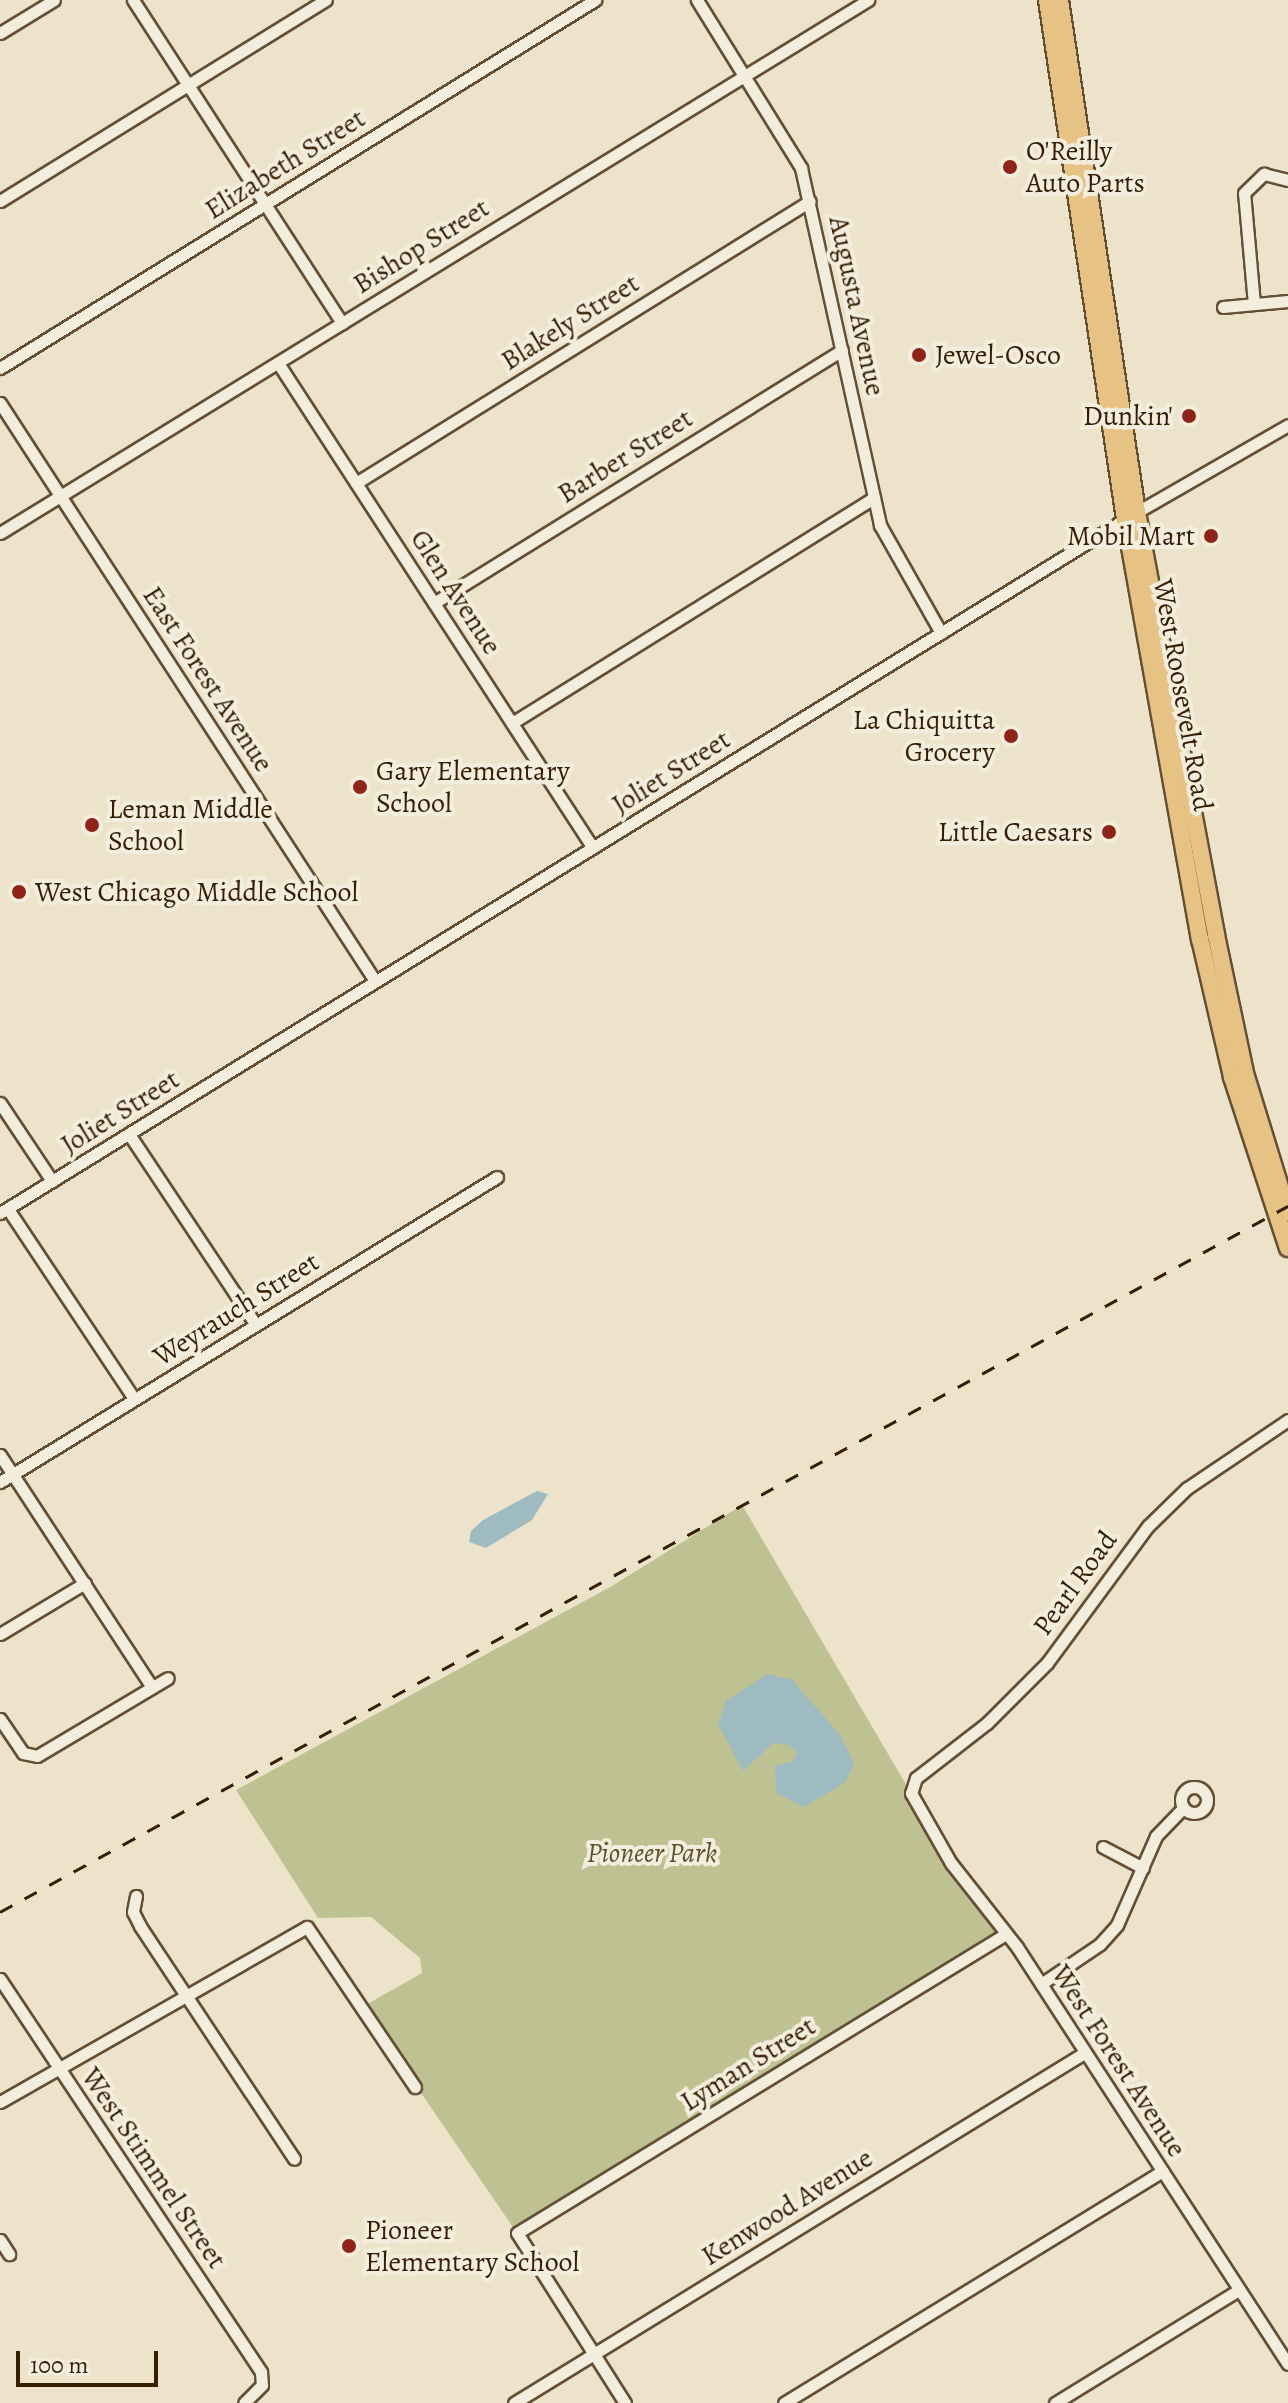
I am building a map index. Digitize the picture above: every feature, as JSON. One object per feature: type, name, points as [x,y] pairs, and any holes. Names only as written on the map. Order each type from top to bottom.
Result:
[{"type":"main road","name":"West Roosevelt Road","points":[[1047,0],[1208,976],[1246,1125],[1288,1248]]},
{"type":"main road","name":"West Roosevelt Road","points":[[1060,0],[1131,515],[1229,1006],[1288,1213]]},
{"type":"street","points":[[0,33],[54,0]]},
{"type":"street","points":[[133,0],[342,323]]},
{"type":"street","points":[[0,201],[326,0]]},
{"type":"street","name":"Elizabeth Street","points":[[0,368],[595,0]]},
{"type":"street","name":"Augusta Avenue","points":[[697,0],[793,150],[810,201],[874,498],[889,548],[941,633]]},
{"type":"street","name":"Bishop Street","points":[[0,533],[868,0]]},
{"type":"street","points":[[1254,304],[1244,193],[1264,174],[1288,180]]},
{"type":"street","name":"Blakely Street","points":[[356,483],[810,201]]},
{"type":"street","points":[[1223,307],[1288,301]]},
{"type":"street","name":"Barber Street","points":[[434,603],[842,350]]},
{"type":"street","name":"Glen Avenue","points":[[278,363],[593,848]]},
{"type":"street","name":"East Forest Avenue","points":[[0,403],[375,981]]},
{"type":"street","name":"Joliet Street","points":[[4,1211],[1131,515],[1288,425]]},
{"type":"street","points":[[512,723],[874,498]]},
{"type":"street","points":[[0,1103],[52,1181]]},
{"type":"street","points":[[129,1134],[256,1325]]},
{"type":"street","name":"Weyrauch Street","points":[[0,1482],[497,1177]]},
{"type":"street","points":[[4,1211],[134,1399]]},
{"type":"street","name":"Pearl Road","points":[[911,1787],[1038,1673],[1107,1576],[1168,1506],[1288,1420]]},
{"type":"street","points":[[0,1455],[152,1687]]},
{"type":"street","points":[[0,1634],[85,1583]]},
{"type":"street","points":[[0,1719],[29,1756],[45,1752],[168,1678]]},
{"type":"street","name":"West Forest Avenue","points":[[911,1787],[914,1806],[1041,1984],[1288,2364]]},
{"type":"street","points":[[1041,1984],[1108,1937],[1126,1913],[1156,1836],[1183,1808]]},
{"type":"street","points":[[1103,1847],[1143,1868]]},
{"type":"street","points":[[136,1896],[133,1912],[294,2159]]},
{"type":"street","points":[[0,2102],[307,1927],[415,2087]]},
{"type":"street","name":"Lyman Street","points":[[593,2355],[517,2233],[1004,1935]]},
{"type":"street","name":"West Stimmel Street","points":[[0,1979],[261,2372],[262,2385],[244,2403]]},
{"type":"street","name":"Kenwood Avenue","points":[[514,2403],[1084,2053]]},
{"type":"street","points":[[784,2403],[1162,2171]]},
{"type":"street","points":[[0,2240],[9,2254]]},
{"type":"street","points":[[1055,2403],[1239,2290]]},
{"type":"street","points":[[593,2355],[625,2403]]},
{"type":"green space","name":"Pioneer Park","points":[[742,1505],[911,1793],[1004,1935],[517,2233],[362,2007],[422,1973],[420,1958],[371,1917],[318,1918],[236,1790],[612,1586]]},
{"type":"water","points":[[537,1491],[548,1494],[532,1520],[486,1548],[469,1542],[471,1531],[483,1520]]},
{"type":"water","points":[[768,1674],[792,1680],[840,1735],[854,1763],[845,1782],[804,1807],[776,1793],[775,1766],[791,1762],[797,1754],[790,1745],[773,1743],[743,1771],[718,1724],[726,1701]]},
{"type":"railway","points":[[0,1912],[1288,1206]]},
{"type":"place","name":"O'Reilly Auto Parts","points":[[1010,167]]},
{"type":"place","name":"Jewel-Osco","points":[[919,355]]},
{"type":"place","name":"Dunkin'","points":[[1189,416]]},
{"type":"place","name":"Mobil Mart","points":[[1211,536]]},
{"type":"place","name":"La Chiquitta Grocery","points":[[1011,736]]},
{"type":"place","name":"Gary Elementary School","points":[[360,787]]},
{"type":"place","name":"Leman Middle School","points":[[92,825]]},
{"type":"place","name":"Little Caesars","points":[[1109,832]]},
{"type":"place","name":"West Chicago Middle School","points":[[19,892]]},
{"type":"place","name":"Pioneer Elementary School","points":[[349,2246]]}]
